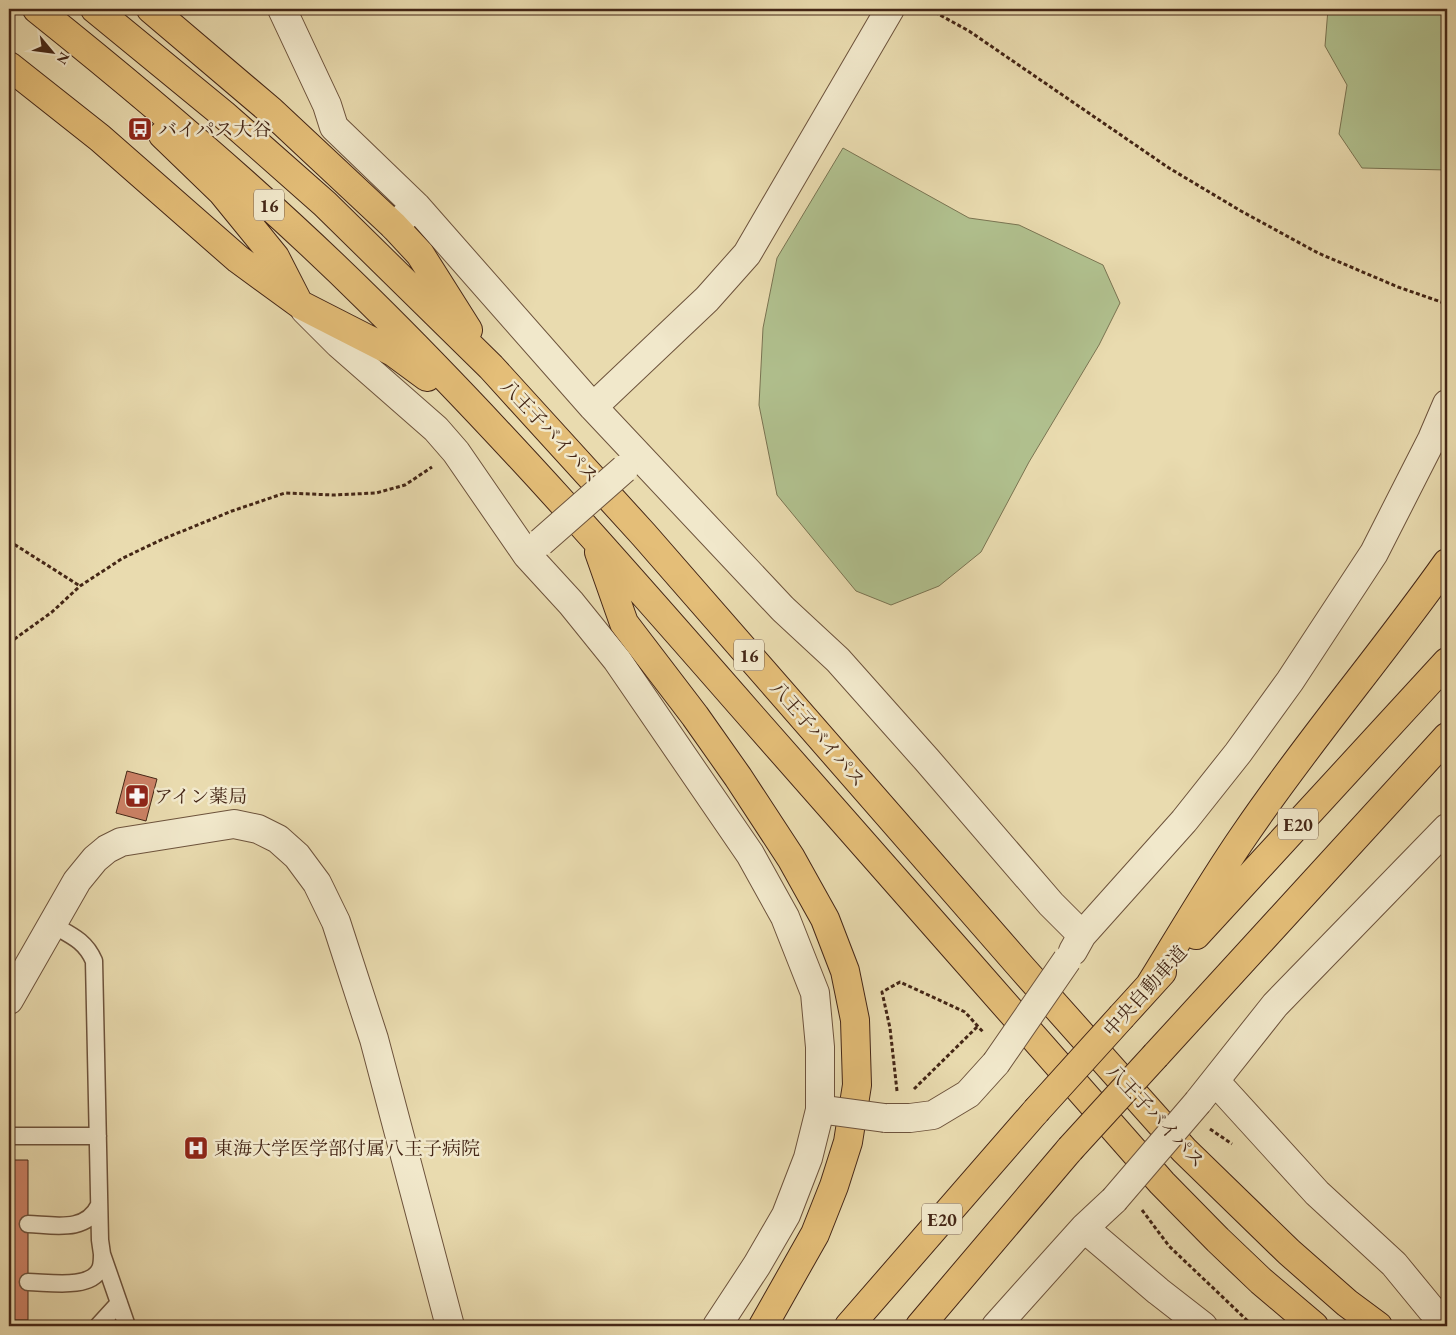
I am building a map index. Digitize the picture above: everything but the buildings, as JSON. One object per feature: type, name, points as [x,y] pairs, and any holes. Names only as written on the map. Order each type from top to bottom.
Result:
[{"type":"highway","name":"八王子バイパス","points":[[37,9],[113,70],[247,185],[370,300],[486,418],[595,539],[1162,1183],[1249,1270],[1314,1326]]},
{"type":"highway","name":"八王子バイパス","points":[[95,9],[223,114],[325,204],[491,367],[644,535],[1015,960],[1184,1150],[1288,1252],[1347,1303],[1378,1326]]},
{"type":"highway","name":"16","points":[[151,9],[271,111],[394,226],[420,254],[491,367]]},
{"type":"highway","points":[[9,66],[100,138],[238,259],[300,306],[393,352],[486,418]]},
{"type":"highway","points":[[113,70],[137,110],[222,192],[275,257],[300,306]]},
{"type":"highway","points":[[595,539],[624,623],[695,716],[738,777],[791,858],[825,919],[845,971],[856,1020],[857,1085],[848,1142],[834,1186],[815,1234],[763,1326]]},
{"type":"highway","points":[[1150,985],[1244,834],[1334,711],[1416,607],[1447,563]]},
{"type":"highway","name":"中央自動車道","points":[[849,1326],[1122,1016],[1447,662]]},
{"type":"highway","name":"E20","points":[[920,1326],[1070,1149],[1447,737]]},
{"type":"street","points":[[282,9],[327,105],[334,127],[416,206],[593,407],[632,463],[838,660],[1051,904],[1082,935]]},
{"type":"street","points":[[593,407],[707,299],[747,254],[890,9]]},
{"type":"street","points":[[394,226],[416,206]]},
{"type":"street","points":[[300,306],[339,344],[436,429],[534,549],[571,604],[617,660],[750,854],[785,916],[815,993],[826,1110],[786,1215],[717,1326]]},
{"type":"street","points":[[826,1110],[885,1118],[910,1118],[933,1115],[968,1094],[996,1063],[1082,935],[1184,821],[1238,753],[1290,681],[1374,554],[1432,439],[1447,404]]},
{"type":"street","points":[[534,549],[632,463]]},
{"type":"street","points":[[9,1000],[77,880],[107,848],[121,842],[234,824],[258,829],[278,839],[297,856],[317,883],[336,922],[374,1039],[450,1326]]},
{"type":"street","points":[[996,1326],[1084,1228],[1126,1203],[1198,1102],[1275,1005],[1447,828]]},
{"type":"street","points":[[1215,1081],[1317,1193],[1394,1264],[1431,1309],[1447,1324]]},
{"type":"street","points":[[1084,1228],[1158,1291],[1203,1326]]},
{"type":"lane","points":[[28,1282],[72,1283],[87,1281],[93,1278],[101,1268],[102,1254],[99,1205],[94,961],[89,950],[81,942],[51,924]]},
{"type":"lane","points":[[9,1136],[98,1136]]},
{"type":"lane","points":[[28,1224],[69,1226],[79,1224],[95,1212],[99,1205]]},
{"type":"lane","points":[[102,1254],[126,1326]]},
{"type":"lane","points":[[98,1326],[119,1303]]},
{"type":"path","points":[[929,9],[969,31],[1169,168],[1241,211],[1318,253],[1398,287],[1447,304]]},
{"type":"path","points":[[9,644],[52,612],[80,586],[123,558],[232,510],[286,493],[376,493],[406,484],[456,452]]},
{"type":"path","points":[[9,541],[80,586]]},
{"type":"path","points":[[911,1091],[978,1026]]},
{"type":"path","points":[[1126,1203],[1253,1326]]},
{"type":"green space","points":[[1328,9],[1447,9],[1447,170],[1362,168],[1339,134],[1347,85],[1325,46]]},
{"type":"green space","points":[[843,148],[969,218],[1019,225],[1103,265],[1120,303],[1099,345],[1029,462],[981,552],[939,586],[891,605],[856,591],[777,495],[759,405],[763,328],[777,258]]},
{"type":"place","name":"バイパス大谷","points":[[140,129]]},
{"type":"place","name":"アイン薬局","points":[[137,796]]},
{"type":"place","name":"東海大学医学部付属八王子病院","points":[[196,1148]]}]
